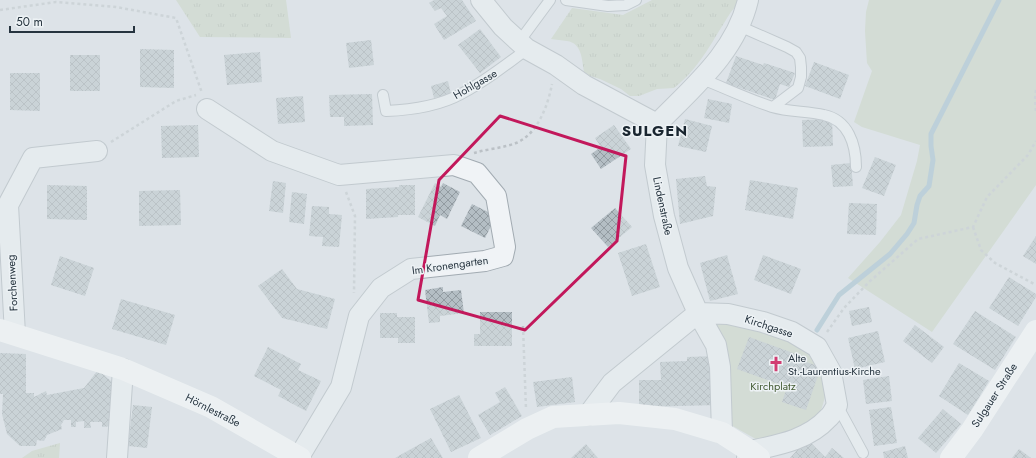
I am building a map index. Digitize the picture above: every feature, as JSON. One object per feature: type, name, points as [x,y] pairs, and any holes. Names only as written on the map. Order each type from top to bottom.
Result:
[{"type":"street","points":[[481,0],[502,27],[523,46],[556,65],[584,85],[658,124],[702,78],[729,46],[745,15],[748,0]]},
{"type":"street","name":"Im Kronengarten","points":[[204,101],[272,151],[339,175],[454,165],[477,173],[496,196],[505,248],[503,256],[485,262],[411,269],[381,288],[359,316],[341,387],[300,458]]},
{"type":"street","name":"Lindenstraße","points":[[658,124],[655,165],[664,216],[678,268],[698,313],[716,345],[720,367],[722,434]]},
{"type":"street","name":"Forchenweg","points":[[8,332],[8,205],[33,158],[97,150]]},
{"type":"street","points":[[588,415],[612,383],[698,313]]},
{"type":"street","name":"Kirchgasse","points":[[698,313],[728,314],[762,322],[792,332],[817,347],[831,372],[837,405]]},
{"type":"street","name":"Sulgauer Straße","points":[[951,458],[972,430],[1036,331]]},
{"type":"street","name":"Hörnlestraße","points":[[8,332],[123,369],[211,407],[300,458]]},
{"type":"street","points":[[117,458],[123,369]]},
{"type":"street","points":[[479,458],[527,429],[553,417],[619,413],[675,420],[722,434],[752,456],[789,442],[816,429],[829,418],[837,405]]},
{"type":"lane","points":[[523,46],[550,0]]},
{"type":"lane","points":[[566,0],[608,6],[626,5],[636,0]]},
{"type":"lane","points":[[739,26],[787,47],[796,52],[800,58],[801,72],[798,88],[773,107]]},
{"type":"lane","name":"Hohlgasse","points":[[383,95],[386,111],[400,111],[433,105],[460,95],[497,71],[523,46]]},
{"type":"lane","points":[[702,78],[773,107],[825,115],[838,121],[846,129],[852,139],[856,152],[856,167]]},
{"type":"lane","points":[[837,405],[863,453]]},
{"type":"path","points":[[0,10],[56,1],[116,7],[176,18],[204,101],[176,101],[97,150]]},
{"type":"path","points":[[454,165],[461,156],[517,142],[533,131],[547,104],[556,65]]},
{"type":"path","points":[[1036,90],[1036,112]]},
{"type":"path","points":[[1036,141],[1028,155],[987,197],[973,227],[981,250],[995,263],[1036,285]]},
{"type":"path","points":[[339,175],[355,216],[354,293],[366,307]]},
{"type":"path","points":[[817,347],[844,308],[869,282],[918,239],[973,227]]},
{"type":"path","points":[[523,326],[527,429]]},
{"type":"highlighted area","points":[[500,116],[626,156],[617,241],[525,330],[418,300],[439,180]]},
{"type":"green space","points":[[176,0],[286,0],[291,38],[200,37]]},
{"type":"green space","points":[[652,0],[741,0],[731,12],[699,62],[674,88],[657,89],[639,96],[630,96],[621,89],[600,79],[587,75],[584,72],[582,57],[576,45],[572,42],[551,39],[572,8],[623,15]]},
{"type":"green space","points":[[869,0],[1036,0],[1036,185],[932,332],[848,278],[880,242],[901,215],[917,161],[920,145],[862,127],[854,122],[872,71],[867,63],[865,31],[866,12]]},
{"type":"green space","name":"Kirchplatz","points":[[713,322],[792,332],[821,367],[825,397],[818,421],[763,443],[729,424]]},
{"type":"green space","points":[[60,443],[59,458],[22,458],[32,451]]},
{"type":"building","points":[[434,0],[462,0],[476,21],[444,40],[434,24],[447,16],[441,8],[435,11],[429,3]]},
{"type":"building","points":[[480,29],[501,57],[480,73],[458,45]]},
{"type":"building","points":[[371,40],[374,65],[349,68],[346,43]]},
{"type":"building","points":[[140,49],[174,50],[174,88],[140,87]]},
{"type":"building","points":[[260,52],[262,82],[227,85],[224,55]]},
{"type":"building","points":[[70,55],[100,55],[100,91],[70,91]]},
{"type":"building","points":[[736,56],[795,73],[789,87],[780,84],[775,100],[726,83]]},
{"type":"building","points":[[814,62],[849,75],[840,99],[805,86]]},
{"type":"building","points":[[10,73],[40,73],[40,111],[10,110]]},
{"type":"building","points":[[448,81],[451,94],[434,98],[431,86]]},
{"type":"building","points":[[372,94],[373,125],[344,126],[344,117],[330,117],[329,95]]},
{"type":"building","points":[[303,96],[305,122],[278,124],[276,98]]},
{"type":"building","points":[[708,99],[732,104],[729,123],[704,118]]},
{"type":"building","points":[[685,119],[712,126],[706,152],[678,146]]},
{"type":"building","points":[[832,119],[833,146],[803,147],[802,120]]},
{"type":"building","points":[[198,125],[199,157],[162,158],[161,126]]},
{"type":"building","points":[[614,125],[631,149],[601,169],[591,154],[601,147],[595,138]]},
{"type":"building","points":[[875,157],[896,165],[884,196],[862,188]]},
{"type":"building","points":[[851,163],[853,186],[833,187],[831,165]]},
{"type":"building","points":[[705,176],[707,186],[716,187],[713,216],[680,224],[676,179]]},
{"type":"building","points":[[750,180],[798,188],[793,219],[745,210]]},
{"type":"building","points":[[273,181],[286,183],[283,213],[269,211]]},
{"type":"building","points":[[435,183],[441,187],[443,183],[460,192],[447,219],[440,215],[435,226],[418,217]]},
{"type":"building","points":[[47,185],[87,186],[87,220],[47,219]]},
{"type":"building","points":[[399,185],[415,185],[415,215],[398,215],[398,217],[366,219],[366,189],[399,187]]},
{"type":"building","points":[[180,190],[181,225],[139,226],[139,191]]},
{"type":"building","points":[[292,192],[307,194],[304,224],[289,222]]},
{"type":"building","points":[[849,203],[877,204],[876,235],[847,234]]},
{"type":"building","points":[[472,204],[496,216],[485,238],[461,226]]},
{"type":"building","points":[[312,206],[329,207],[329,214],[342,215],[339,247],[322,246],[323,237],[309,236]]},
{"type":"building","points":[[615,208],[632,227],[608,247],[591,228]]},
{"type":"building","points":[[1036,236],[1036,264],[1023,256]]},
{"type":"building","points":[[646,244],[660,287],[632,296],[618,253]]},
{"type":"building","points":[[727,255],[738,294],[710,301],[700,263]]},
{"type":"building","points":[[763,255],[801,269],[791,294],[754,280]]},
{"type":"building","points":[[60,256],[94,268],[85,296],[51,285]]},
{"type":"building","points":[[282,269],[297,289],[335,299],[327,329],[282,318],[258,286]]},
{"type":"building","points":[[1009,277],[1036,294],[1036,297],[1018,326],[989,308]]},
{"type":"building","points":[[443,287],[443,292],[461,290],[464,313],[440,316],[440,322],[429,323],[425,290]]},
{"type":"building","points":[[121,299],[175,315],[166,345],[112,329]]},
{"type":"building","points":[[869,307],[872,322],[852,326],[849,311]]},
{"type":"building","points":[[975,311],[1016,337],[995,370],[953,344]]},
{"type":"building","points":[[480,312],[512,312],[512,346],[474,346],[474,334],[480,334]]},
{"type":"building","points":[[380,313],[397,313],[397,317],[415,317],[415,343],[398,343],[398,338],[380,338]]},
{"type":"building","points":[[915,325],[944,347],[932,363],[903,341]]},
{"type":"building","points":[[878,331],[885,362],[855,369],[848,338]]},
{"type":"building","name":"Alte St.-Laurentius-Kirche","points":[[749,337],[807,358],[806,362],[821,367],[806,410],[782,402],[787,387],[737,369]]},
{"type":"building","points":[[268,347],[301,364],[298,370],[321,381],[306,411],[278,396],[281,390],[254,376]]},
{"type":"building","points":[[0,353],[26,354],[26,393],[34,393],[34,397],[46,391],[47,395],[84,388],[98,370],[118,387],[113,426],[102,427],[102,422],[90,422],[91,428],[84,428],[84,421],[76,422],[76,427],[71,427],[71,420],[64,420],[61,425],[62,429],[47,435],[44,441],[37,440],[36,446],[20,446],[7,434],[2,414],[3,394],[0,394]]},
{"type":"building","points":[[716,356],[718,405],[639,407],[639,380],[661,380],[660,362],[687,361],[687,357]]},
{"type":"building","points":[[959,363],[989,381],[968,415],[939,396]]},
{"type":"building","points":[[889,376],[892,401],[866,404],[863,380]]},
{"type":"building","points":[[572,377],[575,402],[537,407],[533,382]]},
{"type":"building","points":[[505,387],[522,416],[490,435],[478,415],[500,402],[495,393]]},
{"type":"building","points":[[459,395],[481,438],[451,452],[430,409]]},
{"type":"building","points":[[133,405],[152,407],[147,448],[128,446]]},
{"type":"building","points":[[891,407],[897,443],[874,446],[869,410]]},
{"type":"building","points":[[943,409],[961,424],[936,453],[918,438]]},
{"type":"building","points":[[431,438],[443,458],[395,458],[411,449]]},
{"type":"building","points":[[807,439],[825,457],[832,448],[844,458],[790,458]]},
{"type":"building","points":[[586,444],[598,458],[571,458]]},
{"type":"building","points":[[905,446],[908,458],[884,458],[883,452]]},
{"type":"building","points":[[1019,449],[1031,458],[1012,458]]},
{"type":"waterway","points":[[817,330],[839,295],[890,254],[914,223],[920,196],[929,186],[933,160],[931,134],[999,0]]},
{"type":"place","name":"Alte St.-Laurentius-Kirche","points":[[776,364]]},
{"type":"district","name":"SULGEN","points":[[655,131]]}]
